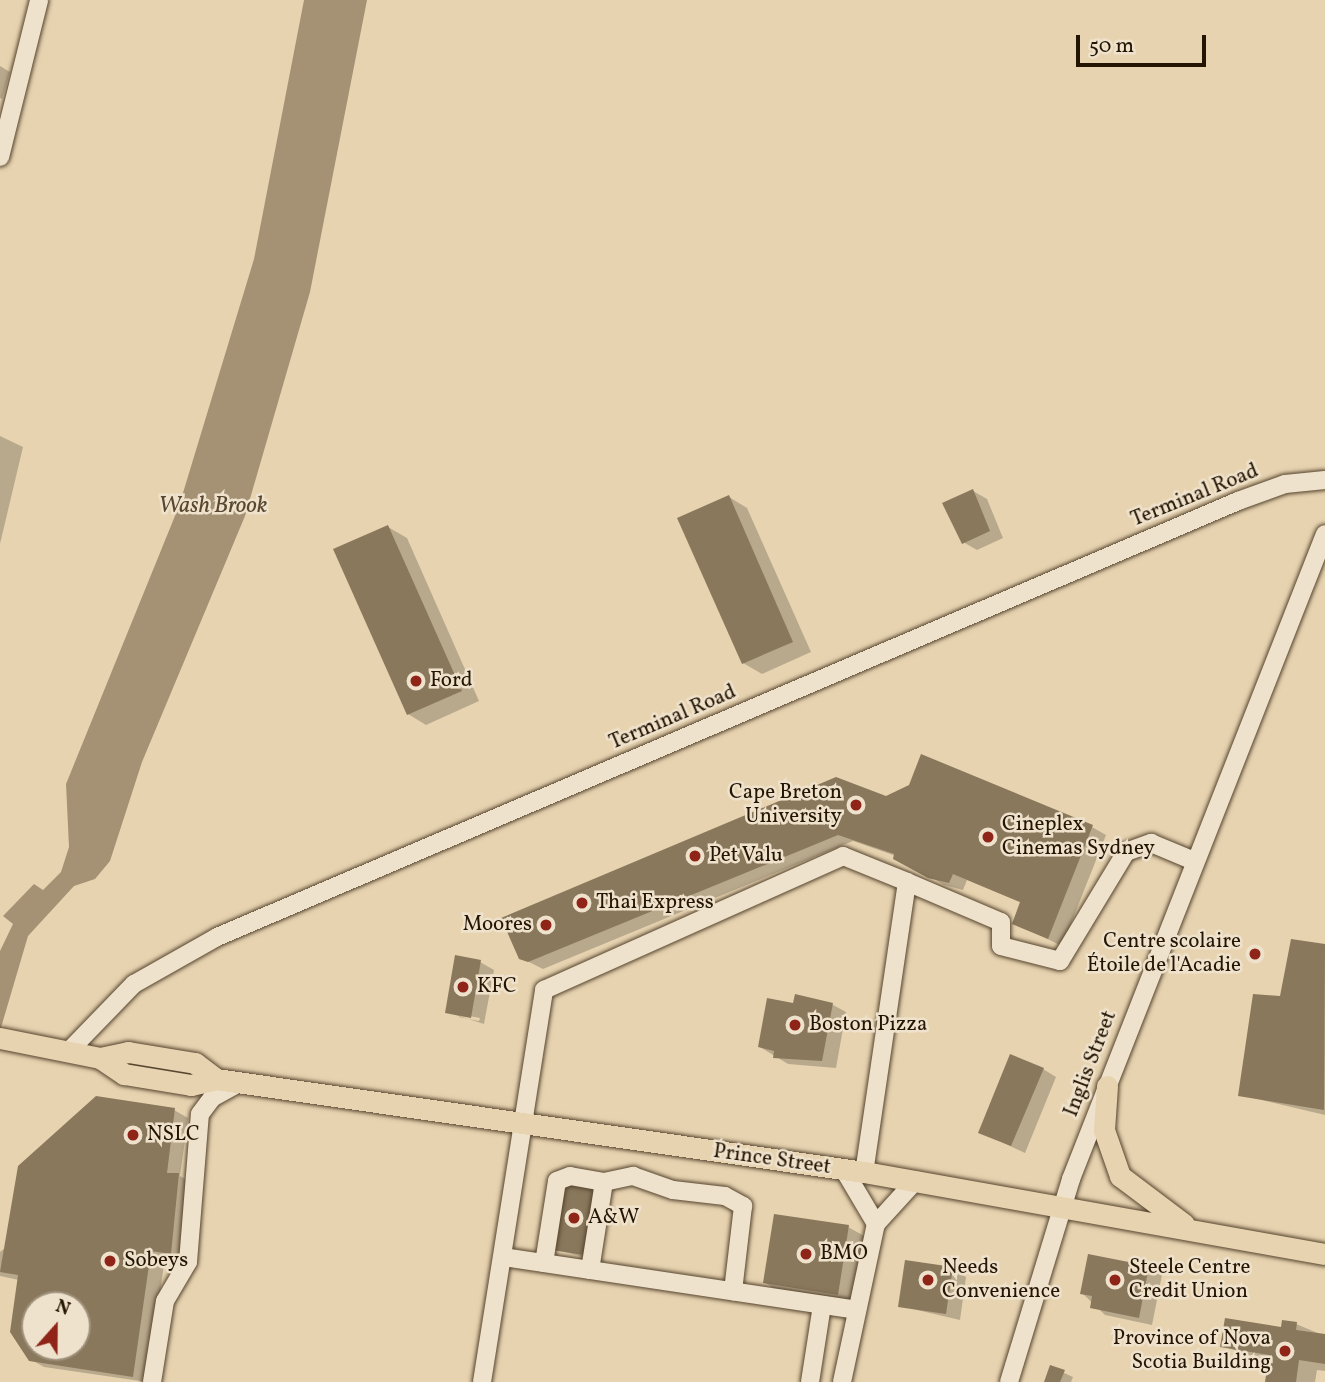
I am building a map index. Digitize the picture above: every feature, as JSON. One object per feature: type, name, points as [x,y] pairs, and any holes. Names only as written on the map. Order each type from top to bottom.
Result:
[{"type":"main road","name":"Prince Street","points":[[2,1038],[100,1058],[128,1052],[181,1061],[216,1079],[239,1083],[1063,1203],[1194,1231],[1325,1254]]},
{"type":"main road","points":[[1107,1086],[1104,1130],[1120,1176],[1194,1231]]},
{"type":"street","points":[[0,157],[39,0]]},
{"type":"street","name":"Terminal Road","points":[[68,1052],[134,984],[217,937],[1238,501],[1284,484],[1325,480]]},
{"type":"street","name":"Inglis Street","points":[[1009,1382],[1063,1203],[1194,861],[1325,534]]},
{"type":"street","points":[[482,1382],[525,1126],[544,990],[843,856],[1002,922],[1002,946],[1060,961],[1126,852],[1151,844],[1194,861]]},
{"type":"street","points":[[876,1224],[854,1171],[907,882]]},
{"type":"street","points":[[152,1382],[165,1301],[188,1262],[200,1114],[212,1098],[239,1083]]},
{"type":"street","points":[[544,1263],[557,1181],[570,1176],[604,1182],[633,1176],[737,1200],[746,1214],[733,1291]]},
{"type":"street","points":[[842,1382],[876,1224],[916,1180]]},
{"type":"street","points":[[590,1270],[604,1182]]},
{"type":"street","points":[[503,1257],[857,1310]]},
{"type":"street","points":[[810,1382],[822,1305]]},
{"type":"water","name":"Wash Brook","points":[[304,0],[367,0],[310,292],[245,516],[142,762],[110,861],[95,879],[74,886],[28,936],[0,1031],[0,951],[13,924],[3,916],[34,884],[43,890],[61,872],[69,847],[66,784],[179,506],[254,259]]},
{"type":"building","points":[[973,489],[990,531],[962,544],[942,503]]},
{"type":"building","points":[[729,495],[793,642],[742,664],[677,518]]},
{"type":"building","points":[[388,525],[462,691],[407,715],[333,549]]},
{"type":"building","points":[[921,754],[1093,825],[1048,939],[1012,924],[1020,902],[953,874],[949,883],[928,878],[893,859],[894,854],[838,835],[528,962],[519,959],[501,918],[836,777],[886,796],[909,785]]},
{"type":"building","name":"Centre scolaire Étoile de l'Acadie","points":[[1291,939],[1325,944],[1324,1110],[1238,1096],[1253,994],[1280,996]]},
{"type":"building","name":"KFC","points":[[455,955],[481,960],[471,1018],[445,1013]]},
{"type":"building","name":"Boston Pizza","points":[[795,994],[833,1003],[822,1061],[773,1058],[774,1051],[758,1047],[767,998],[793,1003]]},
{"type":"building","points":[[1010,1054],[1044,1068],[1011,1146],[978,1133]]},
{"type":"building","points":[[96,1096],[175,1108],[167,1173],[179,1173],[171,1254],[151,1251],[133,1377],[29,1361],[91,1361],[91,1291],[21,1291],[21,1349],[10,1332],[18,1275],[0,1272],[18,1166]]},
{"type":"building","name":"A&W","points":[[564,1182],[595,1187],[584,1255],[552,1250]]},
{"type":"building","name":"BMO","points":[[774,1214],[849,1225],[838,1295],[763,1283]]},
{"type":"building","name":"Steele Centre Credit Union","points":[[1088,1254],[1149,1266],[1139,1318],[1090,1308],[1092,1296],[1080,1294]]},
{"type":"building","points":[[905,1260],[953,1267],[946,1314],[898,1307]]},
{"type":"building","name":"Province of Nova Scotia Building","points":[[1225,1318],[1281,1327],[1282,1320],[1297,1322],[1296,1330],[1325,1334],[1325,1364],[1299,1360],[1296,1382],[1265,1382],[1269,1355],[1220,1347]]},
{"type":"building","points":[[1050,1365],[1065,1370],[1060,1382],[1044,1382]]},
{"type":"place","name":"Ford","points":[[416,681]]},
{"type":"place","name":"Cape Breton University","points":[[856,805]]},
{"type":"place","name":"Cineplex Cinemas Sydney","points":[[988,837]]},
{"type":"place","name":"Pet Valu","points":[[695,856]]},
{"type":"place","name":"Thai Express","points":[[582,903]]},
{"type":"place","name":"Moores","points":[[546,925]]},
{"type":"place","name":"Centre scolaire Étoile de l'Acadie","points":[[1255,954]]},
{"type":"place","name":"KFC","points":[[463,987]]},
{"type":"place","name":"Boston Pizza","points":[[795,1025]]},
{"type":"place","name":"NSLC","points":[[133,1135]]},
{"type":"place","name":"A&W","points":[[574,1218]]},
{"type":"place","name":"BMO","points":[[806,1254]]},
{"type":"place","name":"Sobeys","points":[[110,1261]]},
{"type":"place","name":"Needs Convenience","points":[[928,1280]]},
{"type":"place","name":"Steele Centre Credit Union","points":[[1115,1280]]},
{"type":"place","name":"Province of Nova Scotia Building","points":[[1285,1351]]}]
